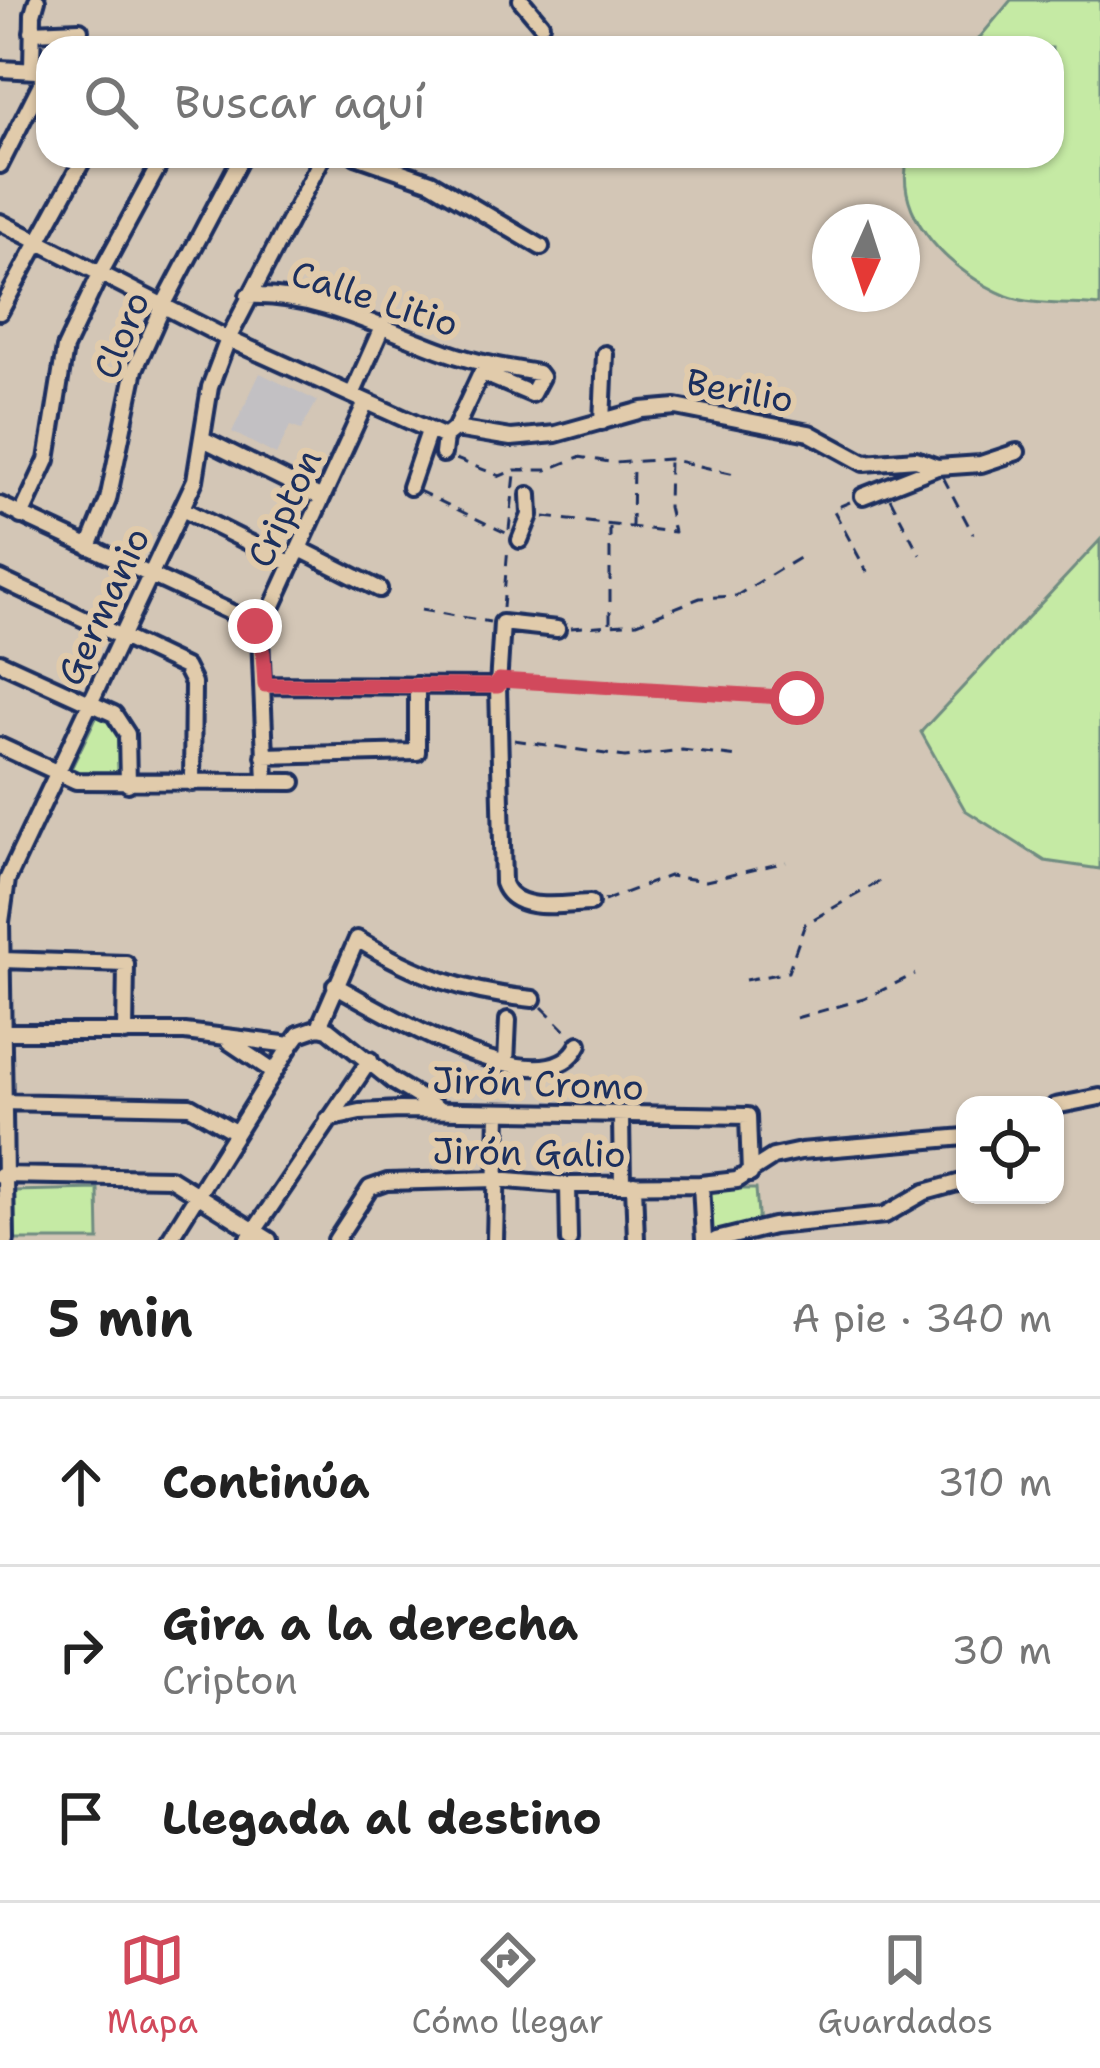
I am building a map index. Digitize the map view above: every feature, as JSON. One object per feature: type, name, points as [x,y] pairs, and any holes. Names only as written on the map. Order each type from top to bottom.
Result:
[{"type":"street","points":[[36,48],[32,32],[37,0]]},
{"type":"street","points":[[521,0],[542,24]]},
{"type":"street","points":[[32,32],[80,30]]},
{"type":"street","points":[[0,69],[36,72]]},
{"type":"street","points":[[0,165],[36,85]]},
{"type":"street","points":[[0,312],[78,168]]},
{"type":"street","points":[[21,516],[47,460],[65,348],[157,168]]},
{"type":"street","name":"Cloro","points":[[88,548],[108,500],[128,389],[164,304],[236,168]]},
{"type":"street","name":"Germanio","points":[[6,1240],[1,922],[7,880],[195,480],[211,387],[228,339],[316,168]]},
{"type":"street","points":[[391,168],[431,182],[541,247]]},
{"type":"street","name":"Berilio","points":[[0,222],[228,339],[448,440],[556,434],[642,410],[676,406],[809,434],[864,463],[916,459],[937,467]]},
{"type":"street","name":"Calle Litio","points":[[248,296],[291,299],[382,326],[483,369],[448,440]]},
{"type":"street","name":"Cripton","points":[[266,782],[260,634],[322,498],[382,326]]},
{"type":"street","points":[[602,422],[605,354]]},
{"type":"street","points":[[410,487],[429,431]]},
{"type":"street","points":[[205,440],[322,498]]},
{"type":"street","points":[[863,496],[937,467],[981,464],[1017,452]]},
{"type":"street","points":[[520,540],[530,515],[529,495]]},
{"type":"street","points":[[0,505],[243,618],[260,634]]},
{"type":"street","points":[[182,509],[290,563]]},
{"type":"street","points":[[300,549],[380,589]]},
{"type":"street","points":[[0,579],[185,667],[191,674],[192,783]]},
{"type":"street","points":[[557,629],[502,623],[498,683],[506,892],[517,901],[590,903]]},
{"type":"street","points":[[0,662],[114,714],[127,734],[128,784]]},
{"type":"street","points":[[265,685],[498,683]]},
{"type":"street","points":[[264,756],[417,752],[417,685]]},
{"type":"street","points":[[0,746],[76,781],[293,782]]},
{"type":"street","points":[[319,1027],[357,938],[406,967],[466,991],[533,999]]},
{"type":"street","points":[[2,960],[127,964],[124,1033]]},
{"type":"street","points":[[334,985],[447,1044],[506,1063],[537,1068],[555,1065],[576,1052],[579,1044]]},
{"type":"street","points":[[506,1063],[508,1020]]},
{"type":"street","points":[[169,1240],[299,1034],[328,1029],[409,1092],[442,1110]]},
{"type":"street","points":[[1,1032],[184,1032],[291,1045]]},
{"type":"street","points":[[222,1038],[274,1072]]},
{"type":"street","points":[[251,1235],[370,1060]]},
{"type":"street","points":[[1064,1104],[1100,1097]]},
{"type":"street","points":[[2,1102],[190,1106],[235,1132]]},
{"type":"street","name":"Jirón Cromo","points":[[328,1119],[359,1112],[442,1110],[748,1116],[750,1174]]},
{"type":"street","points":[[495,1240],[497,1113]]},
{"type":"street","points":[[621,1117],[636,1240]]},
{"type":"street","points":[[750,1174],[773,1157],[801,1151],[956,1138]]},
{"type":"street","name":"Jirón Galio","points":[[336,1240],[362,1198],[377,1184],[496,1179],[568,1185],[701,1184],[750,1174]]},
{"type":"street","points":[[3,1175],[170,1178],[251,1235],[269,1240]]},
{"type":"street","points":[[716,1240],[773,1226],[885,1216],[925,1192],[956,1183]]},
{"type":"street","points":[[701,1184],[704,1240]]},
{"type":"street","points":[[568,1185],[569,1240]]},
{"type":"path","points":[[448,440],[500,476],[515,470],[547,470],[579,457],[633,462],[669,459],[739,475]]},
{"type":"path","points":[[530,515],[674,532],[668,507],[669,459]]},
{"type":"path","points":[[632,527],[633,462]]},
{"type":"path","points":[[937,467],[973,534]]},
{"type":"path","points":[[410,487],[520,540]]},
{"type":"path","points":[[885,488],[920,555]]},
{"type":"path","points":[[863,496],[833,509],[868,572]]},
{"type":"path","points":[[610,526],[610,626]]},
{"type":"path","points":[[557,629],[637,623],[700,598],[736,596],[802,556]]},
{"type":"path","points":[[421,610],[502,623]]},
{"type":"path","points":[[498,683],[797,698]]},
{"type":"path","points":[[500,739],[625,757],[682,750],[737,757]]},
{"type":"path","points":[[590,903],[611,900],[669,876],[706,881],[786,862]]},
{"type":"path","points":[[745,980],[788,973],[805,924],[882,880]]},
{"type":"path","points":[[796,1018],[864,999],[915,974]]},
{"type":"path","points":[[533,999],[579,1044]]},
{"type":"shaded area","points":[[260,373],[317,401],[301,430],[290,426],[276,455],[232,432]]},
{"type":"green space","points":[[1011,0],[1100,0],[1100,306],[1007,296],[967,274],[920,225],[920,204],[910,204],[905,179],[906,168],[1064,168],[1064,36],[981,36]]},
{"type":"green space","points":[[1100,540],[1100,869],[1045,861],[965,810],[921,732]]},
{"type":"green space","points":[[98,713],[122,731],[126,787],[69,773]]},
{"type":"green space","points":[[98,1189],[99,1240],[15,1240],[14,1191]]},
{"type":"green space","points":[[704,1189],[756,1189],[759,1227],[707,1236]]},
{"type":"route","points":[[255,626],[265,685],[498,686],[499,680],[566,687],[660,686],[797,698]]}]
